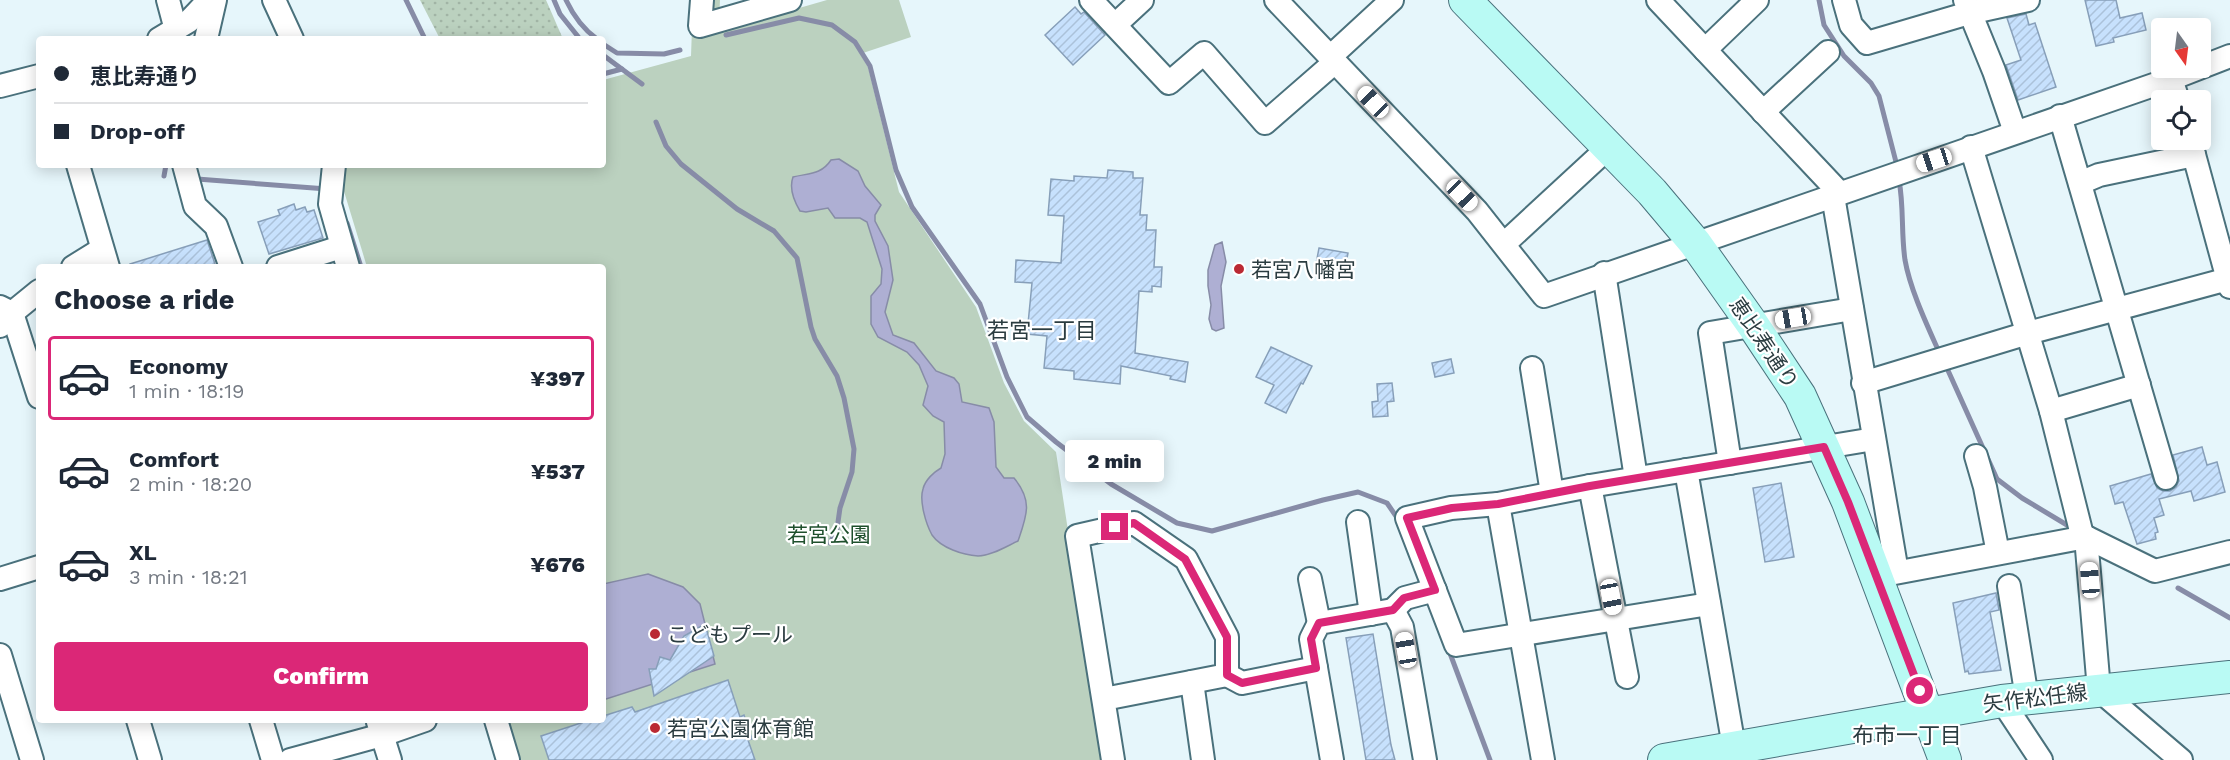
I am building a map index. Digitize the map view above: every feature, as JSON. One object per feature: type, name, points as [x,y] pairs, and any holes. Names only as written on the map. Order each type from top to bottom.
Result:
[{"type":"street","points":[[168,0],[168,34]]},
{"type":"street","points":[[168,34],[189,21],[209,0]]},
{"type":"street","points":[[207,36],[215,0]]},
{"type":"street","points":[[274,0],[291,36]]},
{"type":"street","points":[[702,0],[700,26],[790,0]]},
{"type":"street","points":[[1091,0],[1169,83],[1204,53],[1265,123],[1392,0]]},
{"type":"street","points":[[1115,25],[1142,0]]},
{"type":"street","points":[[1276,0],[1477,211],[1544,296],[1604,273],[2171,79],[2230,56]]},
{"type":"street","name":"恵比寿通り","points":[[1465,0],[1652,192],[1695,243],[1754,325],[1800,396],[1887,574],[1945,760]]},
{"type":"street","points":[[1658,0],[1835,188],[1833,196],[1874,440],[1887,574],[2086,537]]},
{"type":"street","points":[[1705,50],[1757,0]]},
{"type":"street","points":[[1844,0],[1851,25],[1867,43],[1967,7],[2028,0]]},
{"type":"street","points":[[1967,7],[1994,71],[2015,132]]},
{"type":"street","points":[[1763,111],[1828,52]]},
{"type":"street","points":[[0,86],[36,77]]},
{"type":"street","points":[[2171,79],[2175,90]]},
{"type":"street","points":[[2060,116],[2166,478]]},
{"type":"street","points":[[1504,244],[1609,147]]},
{"type":"street","points":[[1971,147],[2051,411],[2082,535],[2155,571],[2230,552]]},
{"type":"street","points":[[2080,183],[2182,150]]},
{"type":"street","points":[[1863,383],[2028,333],[2118,309],[2229,284],[2193,150]]},
{"type":"street","points":[[79,168],[105,258],[84,264]]},
{"type":"street","points":[[185,168],[195,206],[216,226],[230,264]]},
{"type":"street","points":[[298,264],[345,257],[330,204],[333,168]]},
{"type":"street","points":[[1604,273],[1636,478]]},
{"type":"street","points":[[36,293],[4,315],[36,390]]},
{"type":"street","points":[[1730,463],[1710,333],[1852,309]]},
{"type":"street","points":[[1532,368],[1551,493]]},
{"type":"street","points":[[2051,411],[2139,385]]},
{"type":"street","points":[[1709,604],[1456,645],[1430,591],[1407,518],[1452,508],[1498,504],[1636,478],[1874,440]]},
{"type":"street","points":[[1976,456],[1998,553]]},
{"type":"street","points":[[1686,470],[1734,747]]},
{"type":"street","points":[[1590,486],[1627,677]]},
{"type":"street","points":[[1498,504],[1544,760]]},
{"type":"street","points":[[1358,522],[1371,614]]},
{"type":"street","points":[[1113,760],[1077,536],[1134,523],[1185,559],[1227,637],[1227,675]]},
{"type":"street","points":[[2086,537],[2099,690],[2181,760]]},
{"type":"street","points":[[0,579],[36,568]]},
{"type":"street","points":[[1310,579],[1319,623],[1311,639],[1332,760]]},
{"type":"street","points":[[2009,586],[2014,700],[2041,760]]},
{"type":"street","points":[[1319,623],[1393,610],[1404,598],[1430,591]]},
{"type":"street","points":[[1393,610],[1402,627],[1425,760]]},
{"type":"street","points":[[0,655],[32,760]]},
{"type":"street","points":[[1104,699],[1227,675],[1242,683],[1316,668]]},
{"type":"street","name":"矢作松任線","points":[[1664,760],[2014,700],[2230,677]]},
{"type":"street","points":[[1192,682],[1203,760]]},
{"type":"street","points":[[139,723],[150,760]]},
{"type":"street","points":[[262,723],[273,760]]},
{"type":"street","points":[[290,760],[380,728],[408,723]]},
{"type":"street","points":[[497,723],[508,760]]},
{"type":"street","points":[[380,728],[390,760]]},
{"type":"green space","points":[[420,0],[546,0],[562,36],[438,36]]},
{"type":"green space","name":"若宮公園","points":[[693,0],[720,0],[719,21],[734,27],[827,0],[899,0],[911,37],[860,54],[868,67],[899,192],[976,307],[1004,383],[1024,421],[1056,452],[1103,760],[517,760],[506,723],[606,723],[606,264],[366,264],[337,168],[606,168],[606,79],[691,56]]},
{"type":"water","points":[[839,159],[858,171],[865,186],[881,205],[875,215],[875,221],[888,246],[893,280],[885,312],[893,335],[914,343],[936,371],[954,378],[959,384],[962,402],[989,408],[994,422],[996,467],[1004,478],[1014,478],[1024,494],[1026,516],[1018,541],[993,553],[978,556],[953,550],[936,540],[928,525],[922,494],[928,479],[941,468],[945,454],[944,422],[933,416],[923,405],[928,386],[919,365],[907,352],[878,337],[871,324],[871,296],[881,284],[882,269],[867,222],[860,218],[835,218],[828,208],[800,211],[794,199],[793,177],[819,171],[831,160]]},
{"type":"water","points":[[1222,242],[1226,262],[1221,286],[1224,328],[1216,331],[1212,329],[1209,319],[1211,305],[1208,270],[1215,245]]},
{"type":"water","name":"こどもプール","points":[[648,574],[683,587],[700,604],[715,664],[606,699],[606,583]]},
{"type":"building","points":[[2085,0],[2116,0],[2120,18],[2142,13],[2146,30],[2113,38],[2114,42],[2096,46]]},
{"type":"building","points":[[1075,7],[1081,14],[1084,12],[1105,35],[1073,65],[1045,35]]},
{"type":"building","points":[[2026,14],[2029,25],[2035,23],[2056,87],[2018,100],[2006,65],[2021,60],[2007,18]]},
{"type":"building","points":[[1108,170],[1133,172],[1133,178],[1143,178],[1140,215],[1147,215],[1146,230],[1156,230],[1154,267],[1162,267],[1161,287],[1152,286],[1152,292],[1139,291],[1135,353],[1188,362],[1185,382],[1170,379],[1171,376],[1121,366],[1120,384],[1074,379],[1074,371],[1044,368],[1047,336],[1027,334],[1032,283],[1015,282],[1016,260],[1061,263],[1064,216],[1048,215],[1051,179],[1074,181],[1074,176],[1107,178]]},
{"type":"building","points":[[294,204],[296,210],[305,207],[307,212],[314,210],[323,238],[269,254],[258,222],[280,215],[278,210]]},
{"type":"building","points":[[207,240],[215,264],[130,264]]},
{"type":"building","points":[[1319,248],[1348,253],[1345,269],[1316,264]]},
{"type":"building","points":[[1271,347],[1312,366],[1286,413],[1265,403],[1274,385],[1256,377]]},
{"type":"building","points":[[1451,359],[1454,373],[1435,377],[1432,363]]},
{"type":"building","points":[[1392,383],[1394,401],[1387,402],[1388,416],[1373,417],[1372,402],[1378,401],[1377,384]]},
{"type":"building","points":[[2202,447],[2207,465],[2217,462],[2225,492],[2194,501],[2191,491],[2159,499],[2164,515],[2154,518],[2158,532],[2155,533],[2156,539],[2137,544],[2123,502],[2115,504],[2110,486],[2151,474],[2157,488],[2170,491],[2179,481],[2173,455]]},
{"type":"building","points":[[1781,483],[1794,557],[1765,562],[1753,488]]},
{"type":"building","points":[[1996,593],[1999,610],[1990,612],[2001,670],[1969,674],[1968,671],[1965,672],[1953,603]]},
{"type":"building","points":[[705,624],[714,656],[654,696],[649,669],[656,669],[660,657],[670,660],[684,636]]},
{"type":"building","points":[[1373,634],[1395,760],[1366,760],[1346,638]]},
{"type":"building","name":"若宮公園体育館","points":[[728,680],[740,717],[744,715],[752,739],[748,740],[755,760],[549,760],[541,736],[581,723],[606,723],[606,715],[632,707],[635,712]]},
{"type":"waterway","points":[[406,0],[424,36]]},
{"type":"waterway","points":[[554,0],[560,14],[578,36]]},
{"type":"waterway","points":[[566,0],[579,21],[593,36]]},
{"type":"waterway","points":[[1819,0],[1824,25],[1844,56],[1871,83],[1879,96],[1896,162]]},
{"type":"waterway","points":[[726,35],[799,18],[832,25],[855,42],[870,66],[896,170],[912,207],[980,304],[1007,377],[1027,417],[1111,484],[1177,523],[1212,531],[1358,492],[1387,503],[1400,522]]},
{"type":"waterway","points":[[606,46],[617,53],[664,54],[680,50]]},
{"type":"waterway","points":[[606,57],[642,84]]},
{"type":"waterway","points":[[606,73],[622,69]]},
{"type":"waterway","points":[[656,122],[666,146],[681,164],[737,209],[774,231],[797,258],[811,327],[815,339],[837,376],[844,398],[854,449],[852,472],[840,508],[837,529],[830,543]]},
{"type":"waterway","points":[[164,176],[165,168]]},
{"type":"waterway","points":[[197,179],[327,189]]},
{"type":"waterway","points":[[1899,180],[1907,271],[1919,307],[1939,352]]},
{"type":"waterway","points":[[347,223],[360,264]]},
{"type":"waterway","points":[[1946,366],[1997,479],[2022,498],[2072,528]]},
{"type":"waterway","points":[[2178,588],[2230,618]]},
{"type":"waterway","points":[[1448,648],[1490,760]]},
{"type":"place","name":"若宮八幡宮","points":[[1239,269]]},
{"type":"place","name":"こどもプール","points":[[655,634]]},
{"type":"place","name":"若宮公園体育館","points":[[655,728]]},
{"type":"district","name":"若宮一丁目","points":[[1042,330]]},
{"type":"district","name":"布市一丁目","points":[[1907,735]]},
{"type":"route","points":[[1115,527],[1134,523],[1185,559],[1227,637],[1227,675],[1242,683],[1316,668],[1311,639],[1319,623],[1393,610],[1404,598],[1435,590],[1407,518],[1452,508],[1498,504],[1590,486],[1824,447],[1848,502],[1920,691]]}]
